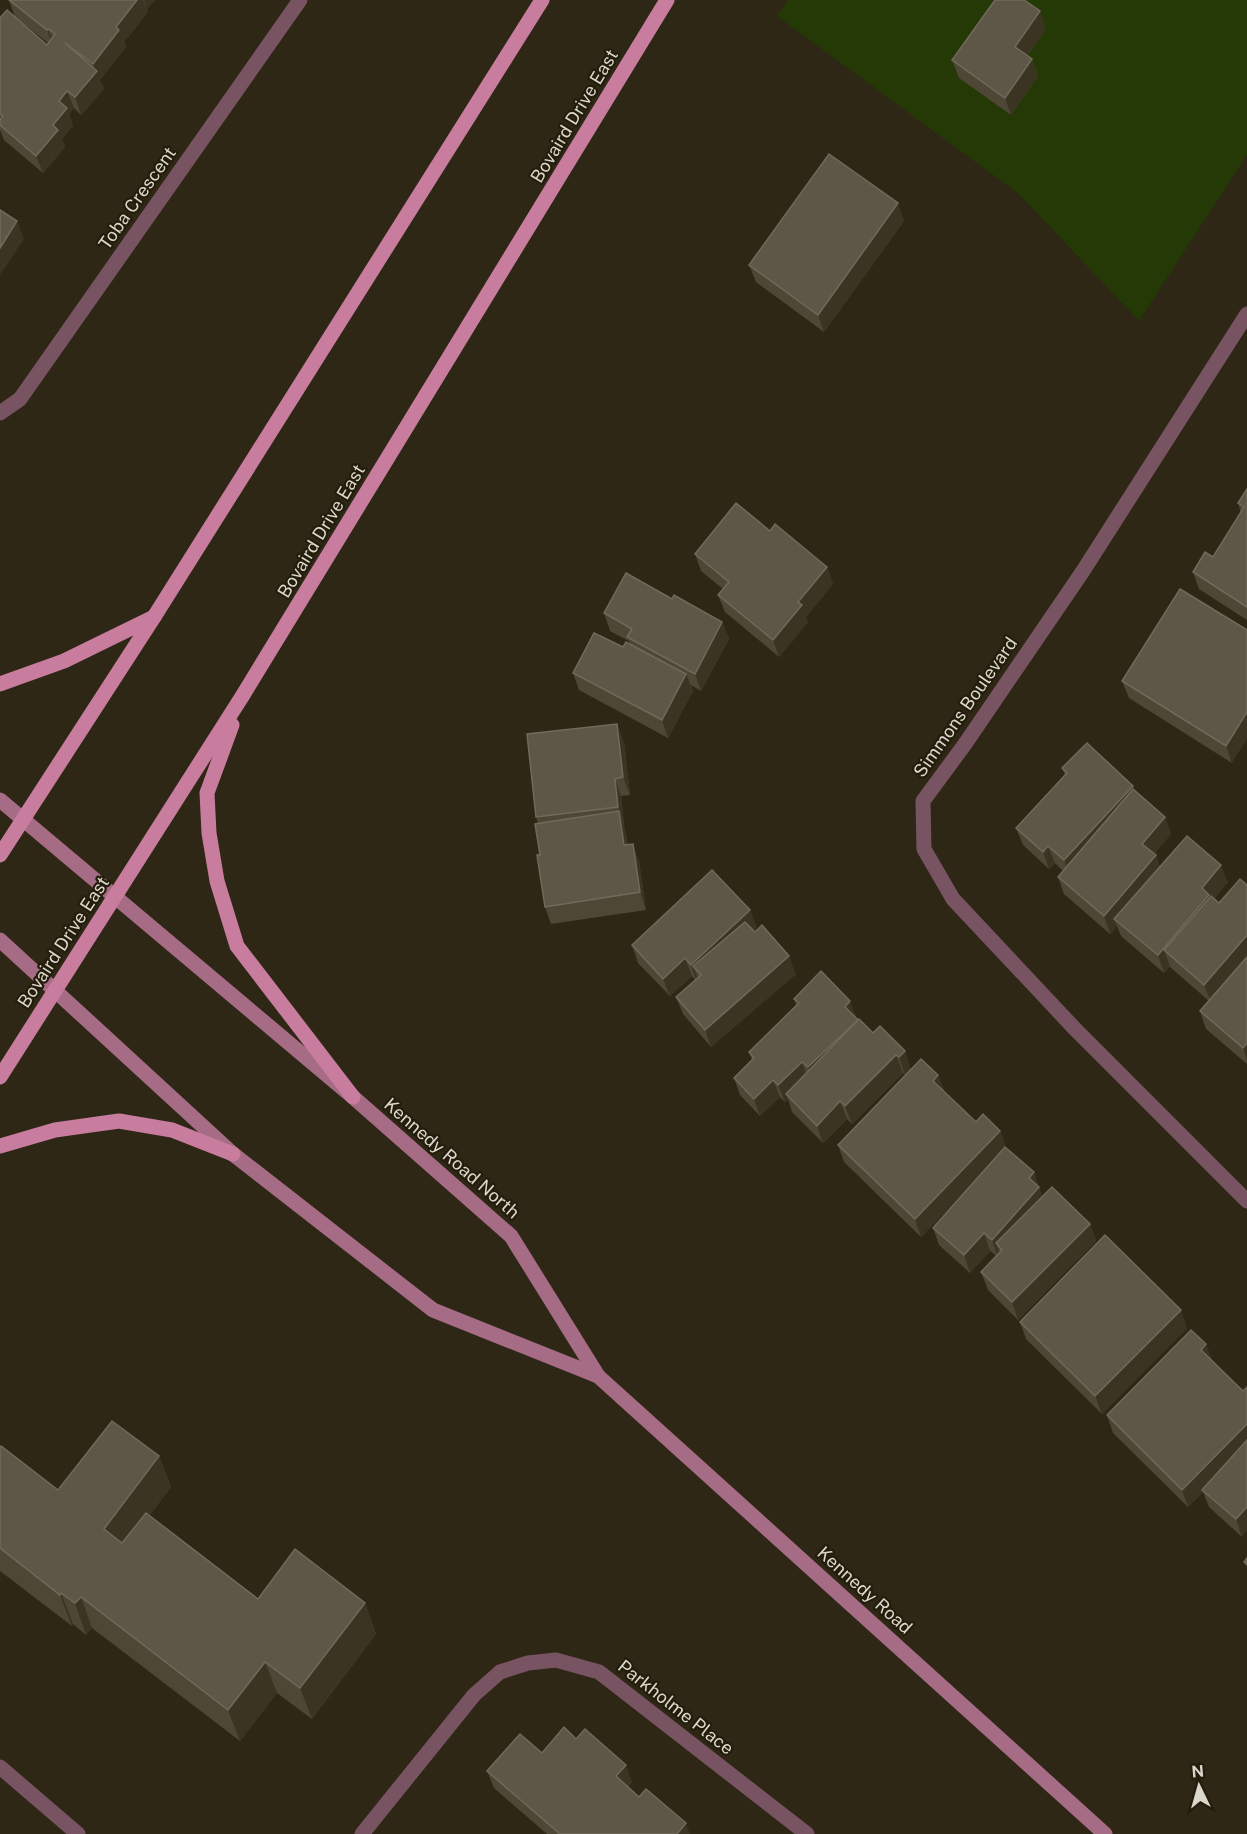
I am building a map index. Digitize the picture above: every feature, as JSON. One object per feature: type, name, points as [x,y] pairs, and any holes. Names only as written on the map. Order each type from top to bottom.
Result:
[{"type":"main road","points":[[0,855],[154,617],[542,0]]},
{"type":"main road","name":"Bovaird Drive East","points":[[0,1077],[243,695],[667,0]]},
{"type":"main road","points":[[0,684],[64,661],[154,617]]},
{"type":"main road","points":[[243,695],[207,793],[209,833],[217,881],[237,946],[352,1097]]},
{"type":"main road","name":"Kennedy Road North","points":[[0,800],[352,1097],[511,1236],[598,1376]]},
{"type":"main road","points":[[0,940],[233,1154],[433,1310],[598,1376]]},
{"type":"main road","points":[[0,1146],[55,1130],[119,1121],[171,1130],[233,1154]]},
{"type":"main road","name":"Kennedy Road","points":[[598,1376],[1106,1834]]},
{"type":"street","name":"Toba Crescent","points":[[0,413],[20,399],[300,0]]},
{"type":"street","name":"Simmons Boulevard","points":[[1247,314],[1083,571],[965,744],[923,801],[924,849],[953,899],[1075,1029],[1247,1201]]},
{"type":"street","name":"Parkholme Place","points":[[362,1834],[474,1695],[500,1672],[528,1663],[556,1660],[598,1672],[807,1834]]},
{"type":"street","points":[[0,1767],[78,1834]]},
{"type":"green space","points":[[788,0],[1247,0],[1247,155],[1139,321],[1019,194],[777,16]]},
{"type":"building","points":[[9,0],[137,0],[116,27],[119,30],[93,64],[65,43],[97,71],[75,97],[67,91],[59,101],[67,108],[53,125],[58,130],[36,156],[0,125],[3,116],[0,114],[0,18],[7,10],[47,45],[55,34]]},
{"type":"building","points":[[995,0],[1024,0],[1040,11],[1015,47],[1032,59],[1005,98],[952,60]]},
{"type":"building","points":[[829,154],[898,203],[818,315],[749,265]]},
{"type":"building","points":[[0,210],[17,221],[0,248]]},
{"type":"building","points":[[1247,489],[1247,607],[1193,572],[1205,552],[1213,557],[1244,507],[1238,503]]},
{"type":"building","points":[[736,503],[770,531],[775,524],[827,567],[798,602],[802,605],[773,640],[718,595],[729,582],[695,554]]},
{"type":"building","points":[[626,573],[672,599],[674,595],[722,622],[695,674],[627,637],[632,629],[604,613]]},
{"type":"building","points":[[1180,589],[1247,630],[1247,712],[1226,746],[1122,681]]},
{"type":"building","points":[[594,633],[623,647],[626,642],[686,674],[662,720],[573,673]]},
{"type":"building","points":[[617,724],[623,777],[615,779],[618,807],[536,817],[527,734]]},
{"type":"building","points":[[1087,743],[1133,786],[1064,860],[1048,846],[1043,852],[1016,828],[1067,773],[1062,768]]},
{"type":"building","points":[[1133,789],[1165,817],[1142,844],[1156,855],[1104,916],[1058,877]]},
{"type":"building","points":[[619,811],[624,845],[633,844],[640,892],[545,907],[535,824]]},
{"type":"building","points":[[1187,836],[1221,865],[1202,888],[1209,895],[1158,955],[1114,919]]},
{"type":"building","points":[[712,870],[750,910],[691,965],[685,958],[663,979],[632,945]]},
{"type":"building","points":[[1240,879],[1247,885],[1247,935],[1204,985],[1164,950],[1211,896],[1219,903]]},
{"type":"building","points":[[745,922],[755,932],[762,925],[789,956],[705,1030],[676,997],[701,975],[693,966]]},
{"type":"building","points":[[1247,957],[1247,1043],[1243,1048],[1200,1011]]},
{"type":"building","points":[[821,971],[850,1001],[845,1007],[858,1020],[808,1067],[802,1062],[778,1085],[773,1080],[754,1099],[734,1078],[754,1058],[749,1052],[799,1003],[794,999]]},
{"type":"building","points":[[859,1019],[873,1033],[880,1026],[905,1051],[899,1057],[896,1055],[845,1106],[840,1101],[817,1126],[786,1094]]},
{"type":"building","points":[[921,1059],[938,1075],[933,1081],[976,1122],[983,1114],[1000,1131],[915,1219],[838,1145]]},
{"type":"building","points":[[1005,1147],[1034,1172],[1029,1178],[1039,1187],[992,1240],[984,1233],[964,1255],[933,1228]]},
{"type":"building","points":[[1052,1187],[1090,1224],[1012,1302],[981,1272],[1002,1250],[996,1243]]},
{"type":"building","points":[[1105,1235],[1181,1310],[1095,1396],[1020,1322]]},
{"type":"building","points":[[1191,1330],[1206,1344],[1201,1350],[1243,1391],[1247,1387],[1247,1424],[1182,1490],[1107,1415]]},
{"type":"building","points":[[112,1421],[159,1456],[104,1529],[122,1543],[146,1513],[258,1599],[295,1549],[365,1603],[300,1688],[265,1662],[228,1710],[81,1597],[75,1603],[61,1593],[60,1595],[0,1548],[0,1447],[58,1490]]},
{"type":"building","points":[[1247,1440],[1247,1507],[1236,1519],[1202,1490]]},
{"type":"building","points":[[564,1727],[576,1739],[585,1729],[626,1765],[616,1776],[639,1797],[646,1789],[686,1823],[677,1834],[560,1834],[487,1771],[520,1734],[542,1753]]}]
